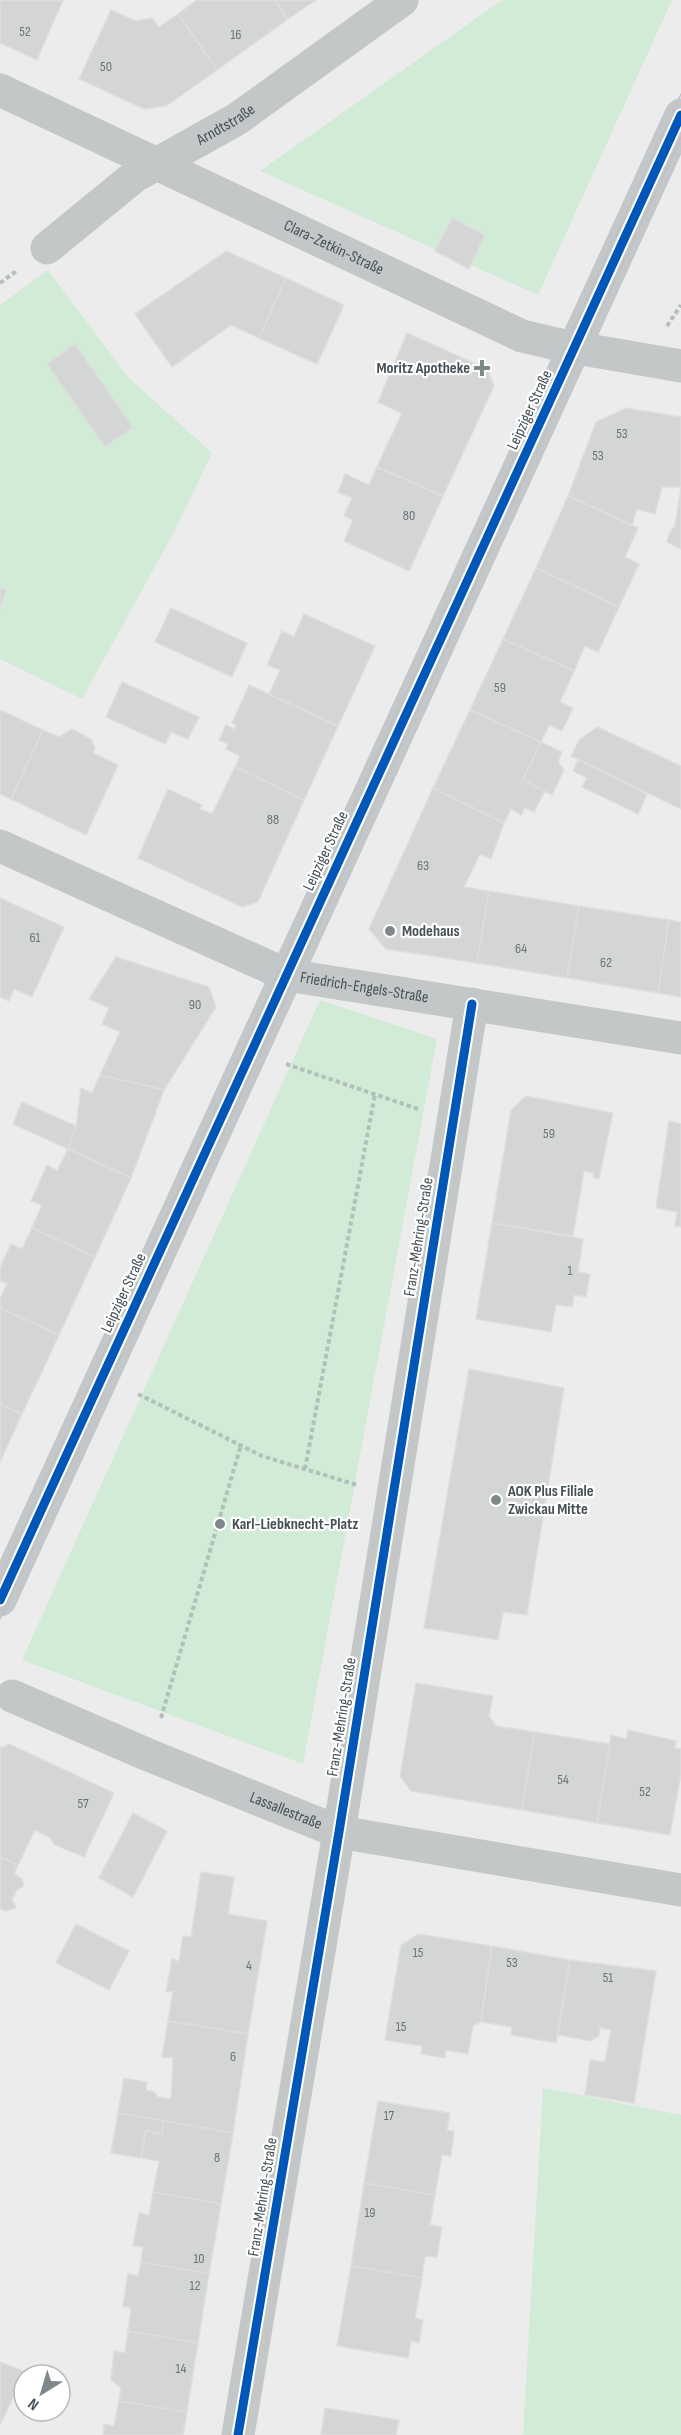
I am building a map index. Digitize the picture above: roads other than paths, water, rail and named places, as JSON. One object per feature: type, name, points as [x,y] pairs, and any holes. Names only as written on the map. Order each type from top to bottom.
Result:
[{"type":"street","name":"Arndtstraße","points":[[47,248],[135,176],[237,119],[402,0]]},
{"type":"street","name":"Clara-Zetkin-Straße","points":[[0,90],[522,336],[681,366]]},
{"type":"street","name":"Leipziger Straße","points":[[0,1600],[681,115]]},
{"type":"street","name":"Friedrich-Engels-Straße","points":[[0,846],[286,975],[681,1038]]},
{"type":"street","name":"Franz-Mehring-Straße","points":[[238,2435],[339,1832],[472,1004]]},
{"type":"street","name":"Lassallestraße","points":[[12,1696],[150,1756],[339,1832],[681,1890]]},
{"type":"tram line","points":[[0,1579],[681,94]]},
{"type":"tram line","points":[[0,1619],[681,137]]},
{"type":"place","name":"Moritz Apotheke","points":[[482,368]]},
{"type":"place","name":"Modehaus","points":[[390,931]]},
{"type":"place","name":"AOK Plus Filiale Zwickau Mitte","points":[[496,1500]]},
{"type":"place","name":"Karl-Liebknecht-Platz","points":[[220,1524]]}]
